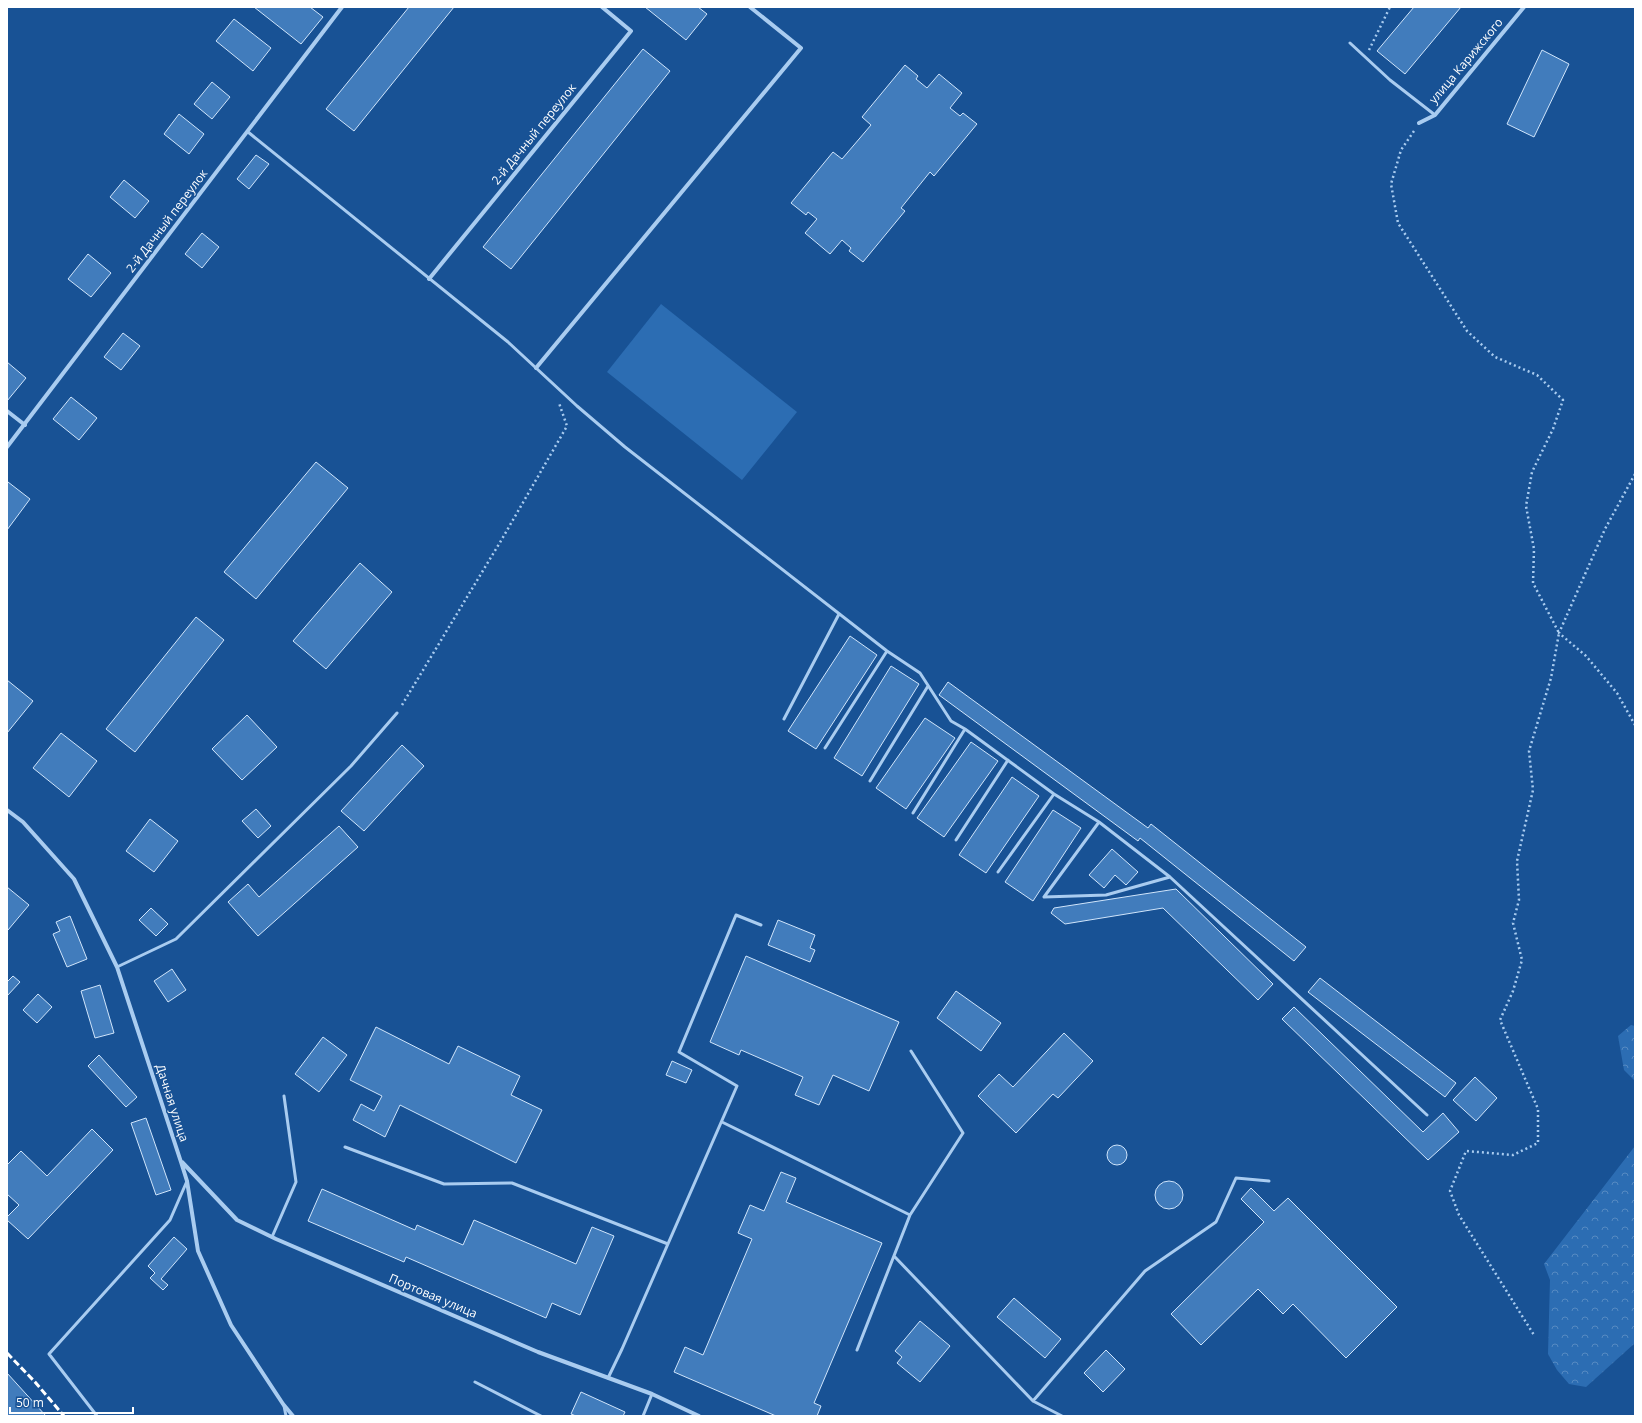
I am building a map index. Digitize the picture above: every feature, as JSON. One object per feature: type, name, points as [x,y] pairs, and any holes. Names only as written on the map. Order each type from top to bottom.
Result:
[{"type":"street","name":"2-й Дачный переулок","points":[[7,448],[342,7]]},
{"type":"street","name":"2-й Дачный переулок","points":[[429,279],[631,32],[602,7]]},
{"type":"street","points":[[536,368],[801,48],[750,7]]},
{"type":"street","name":"улица Карижского","points":[[1419,123],[1434,115],[1524,7]]},
{"type":"street","points":[[7,411],[25,425]]},
{"type":"street","name":"Дачная улица","points":[[7,810],[23,822],[74,879],[117,967],[187,1181],[198,1251],[231,1325],[283,1404],[293,1416]]},
{"type":"street","name":"Портовая улица","points":[[181,1162],[237,1220],[272,1237],[538,1352],[652,1394],[699,1416]]},
{"type":"lane","points":[[1350,43],[1390,80],[1434,115]]},
{"type":"lane","points":[[248,132],[508,342],[577,406],[625,447],[886,651],[920,673],[951,721],[966,729],[1054,794],[1099,822],[1170,877],[1427,1115]]},
{"type":"lane","points":[[784,719],[839,614]]},
{"type":"lane","points":[[825,748],[886,651]]},
{"type":"lane","points":[[870,781],[928,686]]},
{"type":"lane","points":[[117,967],[176,939],[351,766],[397,713]]},
{"type":"lane","points":[[913,813],[966,729]]},
{"type":"lane","points":[[956,840],[1008,760]]},
{"type":"lane","points":[[998,872],[1054,794]]},
{"type":"lane","points":[[1099,822],[1044,897],[1106,895],[1170,877]]},
{"type":"lane","points":[[608,1378],[737,1086],[679,1052],[736,915],[761,925]]},
{"type":"lane","points":[[857,1350],[910,1215],[963,1133],[910,1051]]},
{"type":"lane","points":[[272,1237],[296,1182],[284,1096]]},
{"type":"lane","points":[[722,1122],[910,1215]]},
{"type":"lane","points":[[345,1147],[444,1184],[512,1183],[668,1244]]},
{"type":"lane","points":[[1033,1401],[1145,1271],[1216,1222],[1236,1178],[1269,1181]]},
{"type":"lane","points":[[97,1416],[49,1354],[170,1220],[187,1181]]},
{"type":"lane","points":[[894,1256],[1033,1401],[1062,1416]]},
{"type":"lane","points":[[475,1382],[541,1416]]},
{"type":"lane","points":[[643,1416],[652,1394]]},
{"type":"lane","points":[[283,1404],[286,1416]]},
{"type":"path","points":[[1365,57],[1390,7]]},
{"type":"path","points":[[1419,123],[1401,150],[1391,184],[1398,223],[1467,331],[1495,357],[1537,375],[1563,400],[1553,429],[1532,472],[1526,506],[1534,549],[1533,584],[1559,633],[1586,656],[1617,693],[1635,725]]},
{"type":"path","points":[[397,713],[502,539],[567,426],[551,382]]},
{"type":"path","points":[[1534,1335],[1459,1215],[1450,1191],[1466,1151],[1513,1155],[1538,1143],[1538,1109],[1500,1020],[1513,991],[1522,960],[1513,922],[1520,900],[1517,861],[1533,790],[1529,751],[1552,678],[1559,633],[1605,529],[1635,474]]},
{"type":"green space","points":[[661,304],[797,412],[742,480],[607,372]]},
{"type":"green space","points":[[1631,1025],[1635,1026],[1635,1081],[1624,1070],[1618,1036]]},
{"type":"green space","points":[[1635,1146],[1635,1343],[1586,1387],[1569,1384],[1557,1370],[1548,1354],[1550,1280],[1544,1264]]},
{"type":"building","points":[[254,7],[310,7],[323,17],[301,44]]},
{"type":"building","points":[[409,7],[454,7],[354,131],[326,109]]},
{"type":"building","points":[[645,7],[698,7],[707,14],[686,40]]},
{"type":"building","points":[[1414,7],[1461,7],[1405,74],[1377,51]]},
{"type":"building","points":[[234,19],[271,48],[253,71],[216,41]]},
{"type":"building","points":[[643,49],[670,71],[511,269],[483,247]]},
{"type":"building","points":[[1542,50],[1569,64],[1534,137],[1507,124]]},
{"type":"building","points":[[905,65],[918,76],[916,79],[927,88],[939,74],[962,93],[950,108],[960,116],[963,113],[977,124],[934,176],[930,172],[901,208],[905,211],[863,262],[849,251],[851,248],[842,240],[830,254],[805,233],[817,219],[808,212],[806,215],[791,203],[833,152],[842,159],[871,125],[862,117]]},
{"type":"building","points":[[212,82],[230,97],[212,119],[194,104]]},
{"type":"building","points":[[179,114],[204,134],[189,154],[164,134]]},
{"type":"building","points":[[256,155],[269,164],[249,189],[237,179]]},
{"type":"building","points":[[124,180],[149,201],[135,218],[110,197]]},
{"type":"building","points":[[202,233],[219,247],[202,268],[185,254]]},
{"type":"building","points":[[88,254],[111,273],[91,297],[68,279]]},
{"type":"building","points":[[123,333],[140,346],[121,370],[104,357]]},
{"type":"building","points":[[7,362],[26,378],[7,401]]},
{"type":"building","points":[[71,397],[97,418],[79,440],[53,419]]},
{"type":"building","points":[[316,462],[348,488],[256,599],[224,572]]},
{"type":"building","points":[[8,482],[30,499],[7,530],[7,483]]},
{"type":"building","points":[[360,563],[392,592],[326,669],[293,641]]},
{"type":"building","points":[[196,617],[224,640],[135,752],[106,729]]},
{"type":"building","points":[[850,636],[877,655],[816,749],[788,731]]},
{"type":"building","points":[[891,666],[919,684],[862,776],[834,758]]},
{"type":"building","points":[[7,680],[33,701],[7,733]]},
{"type":"building","points":[[948,682],[1148,828],[1151,824],[1306,947],[1294,961],[1140,838],[1138,841],[939,695]]},
{"type":"building","points":[[247,715],[277,747],[242,780],[212,749]]},
{"type":"building","points":[[925,718],[955,738],[906,809],[876,788]]},
{"type":"building","points":[[61,733],[97,761],[69,797],[33,768]]},
{"type":"building","points":[[971,742],[998,761],[944,837],[917,818]]},
{"type":"building","points":[[402,745],[424,766],[364,831],[341,811]]},
{"type":"building","points":[[1012,777],[1039,796],[986,873],[959,855]]},
{"type":"building","points":[[256,809],[271,826],[258,838],[242,821]]},
{"type":"building","points":[[1053,810],[1081,828],[1033,901],[1005,882]]},
{"type":"building","points":[[150,819],[178,841],[154,872],[126,851]]},
{"type":"building","points":[[339,826],[358,847],[258,936],[228,902],[248,884],[259,897]]},
{"type":"building","points":[[1112,849],[1138,872],[1126,885],[1115,875],[1104,888],[1089,875]]},
{"type":"building","points":[[7,887],[29,905],[8,930],[7,929]]},
{"type":"building","points":[[1176,889],[1273,984],[1258,1000],[1163,908],[1065,924],[1051,913],[1054,908]]},
{"type":"building","points":[[151,908],[168,924],[156,936],[139,920]]},
{"type":"building","points":[[70,916],[87,959],[67,967],[53,934],[60,931],[56,922]]},
{"type":"building","points":[[778,920],[815,935],[810,948],[815,950],[810,962],[768,945]]},
{"type":"building","points":[[746,956],[899,1022],[869,1091],[833,1075],[819,1105],[795,1095],[803,1077],[741,1050],[739,1055],[710,1042]]},
{"type":"building","points":[[172,969],[186,990],[168,1002],[154,981]]},
{"type":"building","points":[[13,976],[20,982],[7,996],[7,982]]},
{"type":"building","points":[[1320,978],[1456,1083],[1445,1097],[1308,992]]},
{"type":"building","points":[[100,985],[114,1033],[95,1038],[81,991]]},
{"type":"building","points":[[956,991],[1001,1023],[981,1051],[937,1018]]},
{"type":"building","points":[[38,994],[52,1007],[37,1023],[23,1010]]},
{"type":"building","points":[[1294,1007],[1423,1132],[1443,1113],[1459,1132],[1428,1160],[1282,1019]]},
{"type":"building","points":[[376,1027],[449,1064],[458,1046],[520,1076],[511,1095],[542,1110],[516,1163],[400,1105],[385,1137],[353,1120],[361,1104],[374,1111],[382,1096],[350,1080]]},
{"type":"building","points":[[1064,1033],[1093,1061],[1058,1098],[1053,1094],[1016,1133],[978,1096],[999,1074],[1013,1087]]},
{"type":"building","points":[[323,1037],[347,1055],[319,1092],[295,1074]]},
{"type":"building","points":[[99,1055],[137,1097],[126,1107],[88,1066]]},
{"type":"building","points":[[672,1061],[692,1070],[686,1083],[666,1075]]},
{"type":"building","points":[[1475,1077],[1497,1098],[1476,1121],[1453,1100]]},
{"type":"building","points":[[146,1118],[171,1190],[156,1195],[131,1123]]},
{"type":"building","points":[[92,1129],[113,1150],[28,1239],[7,1220],[7,1217],[19,1205],[7,1194],[7,1165],[21,1151],[47,1176]]},
{"type":"building","points":[[1113,1145],[1121,1145],[1127,1151],[1127,1159],[1121,1165],[1113,1165],[1107,1159],[1107,1151]]},
{"type":"building","points":[[781,1172],[796,1178],[786,1202],[882,1243],[814,1403],[821,1406],[817,1416],[776,1416],[674,1372],[685,1347],[703,1355],[752,1239],[738,1233],[750,1205],[764,1211]]},
{"type":"building","points":[[1169,1181],[1179,1185],[1183,1195],[1179,1205],[1169,1209],[1159,1205],[1155,1195],[1159,1185]]},
{"type":"building","points":[[1251,1188],[1274,1211],[1288,1198],[1397,1307],[1346,1358],[1293,1304],[1283,1314],[1258,1289],[1201,1345],[1171,1314],[1264,1222],[1241,1199]]},
{"type":"building","points":[[322,1189],[415,1230],[417,1225],[463,1245],[474,1220],[576,1264],[592,1227],[614,1236],[580,1315],[552,1303],[546,1318],[406,1257],[404,1262],[308,1221]]},
{"type":"building","points":[[174,1237],[187,1249],[161,1279],[168,1285],[163,1290],[150,1278],[155,1273],[148,1266]]},
{"type":"building","points":[[1014,1298],[1061,1339],[1045,1358],[997,1317]]},
{"type":"building","points":[[920,1321],[950,1346],[920,1382],[897,1363],[902,1357],[895,1351]]},
{"type":"building","points":[[1106,1350],[1125,1369],[1103,1392],[1084,1373]]},
{"type":"building","points":[[7,1373],[46,1416],[7,1416]]},
{"type":"building","points":[[581,1392],[625,1412],[623,1416],[576,1416],[571,1414]]},
{"type":"railway","points":[[7,1353],[35,1382],[64,1416]]}]
